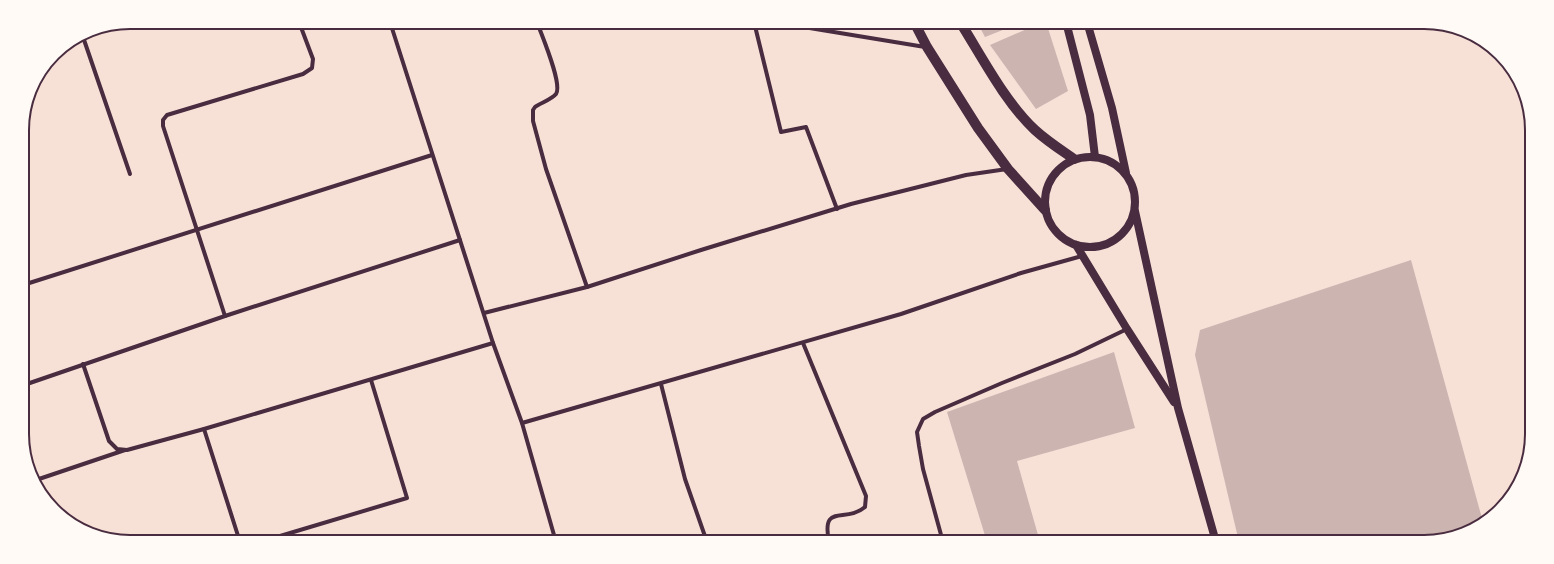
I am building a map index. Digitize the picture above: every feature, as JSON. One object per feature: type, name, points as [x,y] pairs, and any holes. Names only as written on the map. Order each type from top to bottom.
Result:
[{"type":"main road","points":[[918,29],[927,47],[978,128],[1008,169],[1045,210],[1051,225],[1062,237],[1076,245],[1091,248],[1106,245],[1119,237],[1130,226],[1135,211],[1136,198],[1126,173],[1112,108],[1089,29]]},
{"type":"main road","points":[[964,29],[1014,107],[1034,129],[1053,145],[1074,159]]},
{"type":"main road","points":[[1068,29],[1090,115],[1095,157]]},
{"type":"main road","points":[[1045,210],[1046,194],[1051,179],[1061,168],[1074,159],[1095,157],[1112,162],[1126,173]]},
{"type":"main road","points":[[1135,211],[1178,408],[1214,535]]},
{"type":"main road","points":[[1076,245],[1127,329],[1178,408]]},
{"type":"street","points":[[224,316],[163,126],[163,120],[166,115],[303,74],[312,68],[314,59],[302,29]]},
{"type":"street","points":[[392,29],[493,343],[522,423],[554,535]]},
{"type":"street","points":[[540,29],[551,60],[558,89],[556,94],[534,107],[533,121],[546,169],[588,287]]},
{"type":"street","points":[[756,29],[781,132],[806,127],[837,209]]},
{"type":"street","points":[[816,29],[927,47]]},
{"type":"street","points":[[84,41],[130,174]]},
{"type":"street","points":[[29,283],[432,155]]},
{"type":"street","points":[[484,314],[588,287],[701,250],[837,209],[966,175],[1008,169]]},
{"type":"street","points":[[29,383],[224,316],[460,240]]},
{"type":"street","points":[[522,423],[901,314],[1021,273],[1082,256]]},
{"type":"street","points":[[941,535],[923,469],[919,446],[917,432],[923,420],[934,412],[1075,354],[1127,329]]},
{"type":"street","points":[[39,479],[127,450],[204,429],[493,343]]},
{"type":"street","points":[[802,343],[866,496],[865,507],[861,511],[832,517],[828,521],[828,535]]},
{"type":"street","points":[[83,364],[110,441],[117,449],[127,450]]},
{"type":"street","points":[[283,535],[407,498],[371,380]]},
{"type":"street","points":[[661,384],[685,479],[705,535]]},
{"type":"street","points":[[204,429],[238,535]]},
{"type":"building","points":[[981,29],[1005,29],[985,37]]},
{"type":"building","points":[[1027,29],[1048,29],[1068,91],[1036,109],[990,45]]},
{"type":"building","points":[[1411,260],[1482,517],[1469,525],[1456,530],[1430,535],[1237,535],[1195,355],[1200,330]]},
{"type":"building","points":[[1114,352],[1135,428],[1017,461],[1038,535],[985,535],[947,412]]}]
